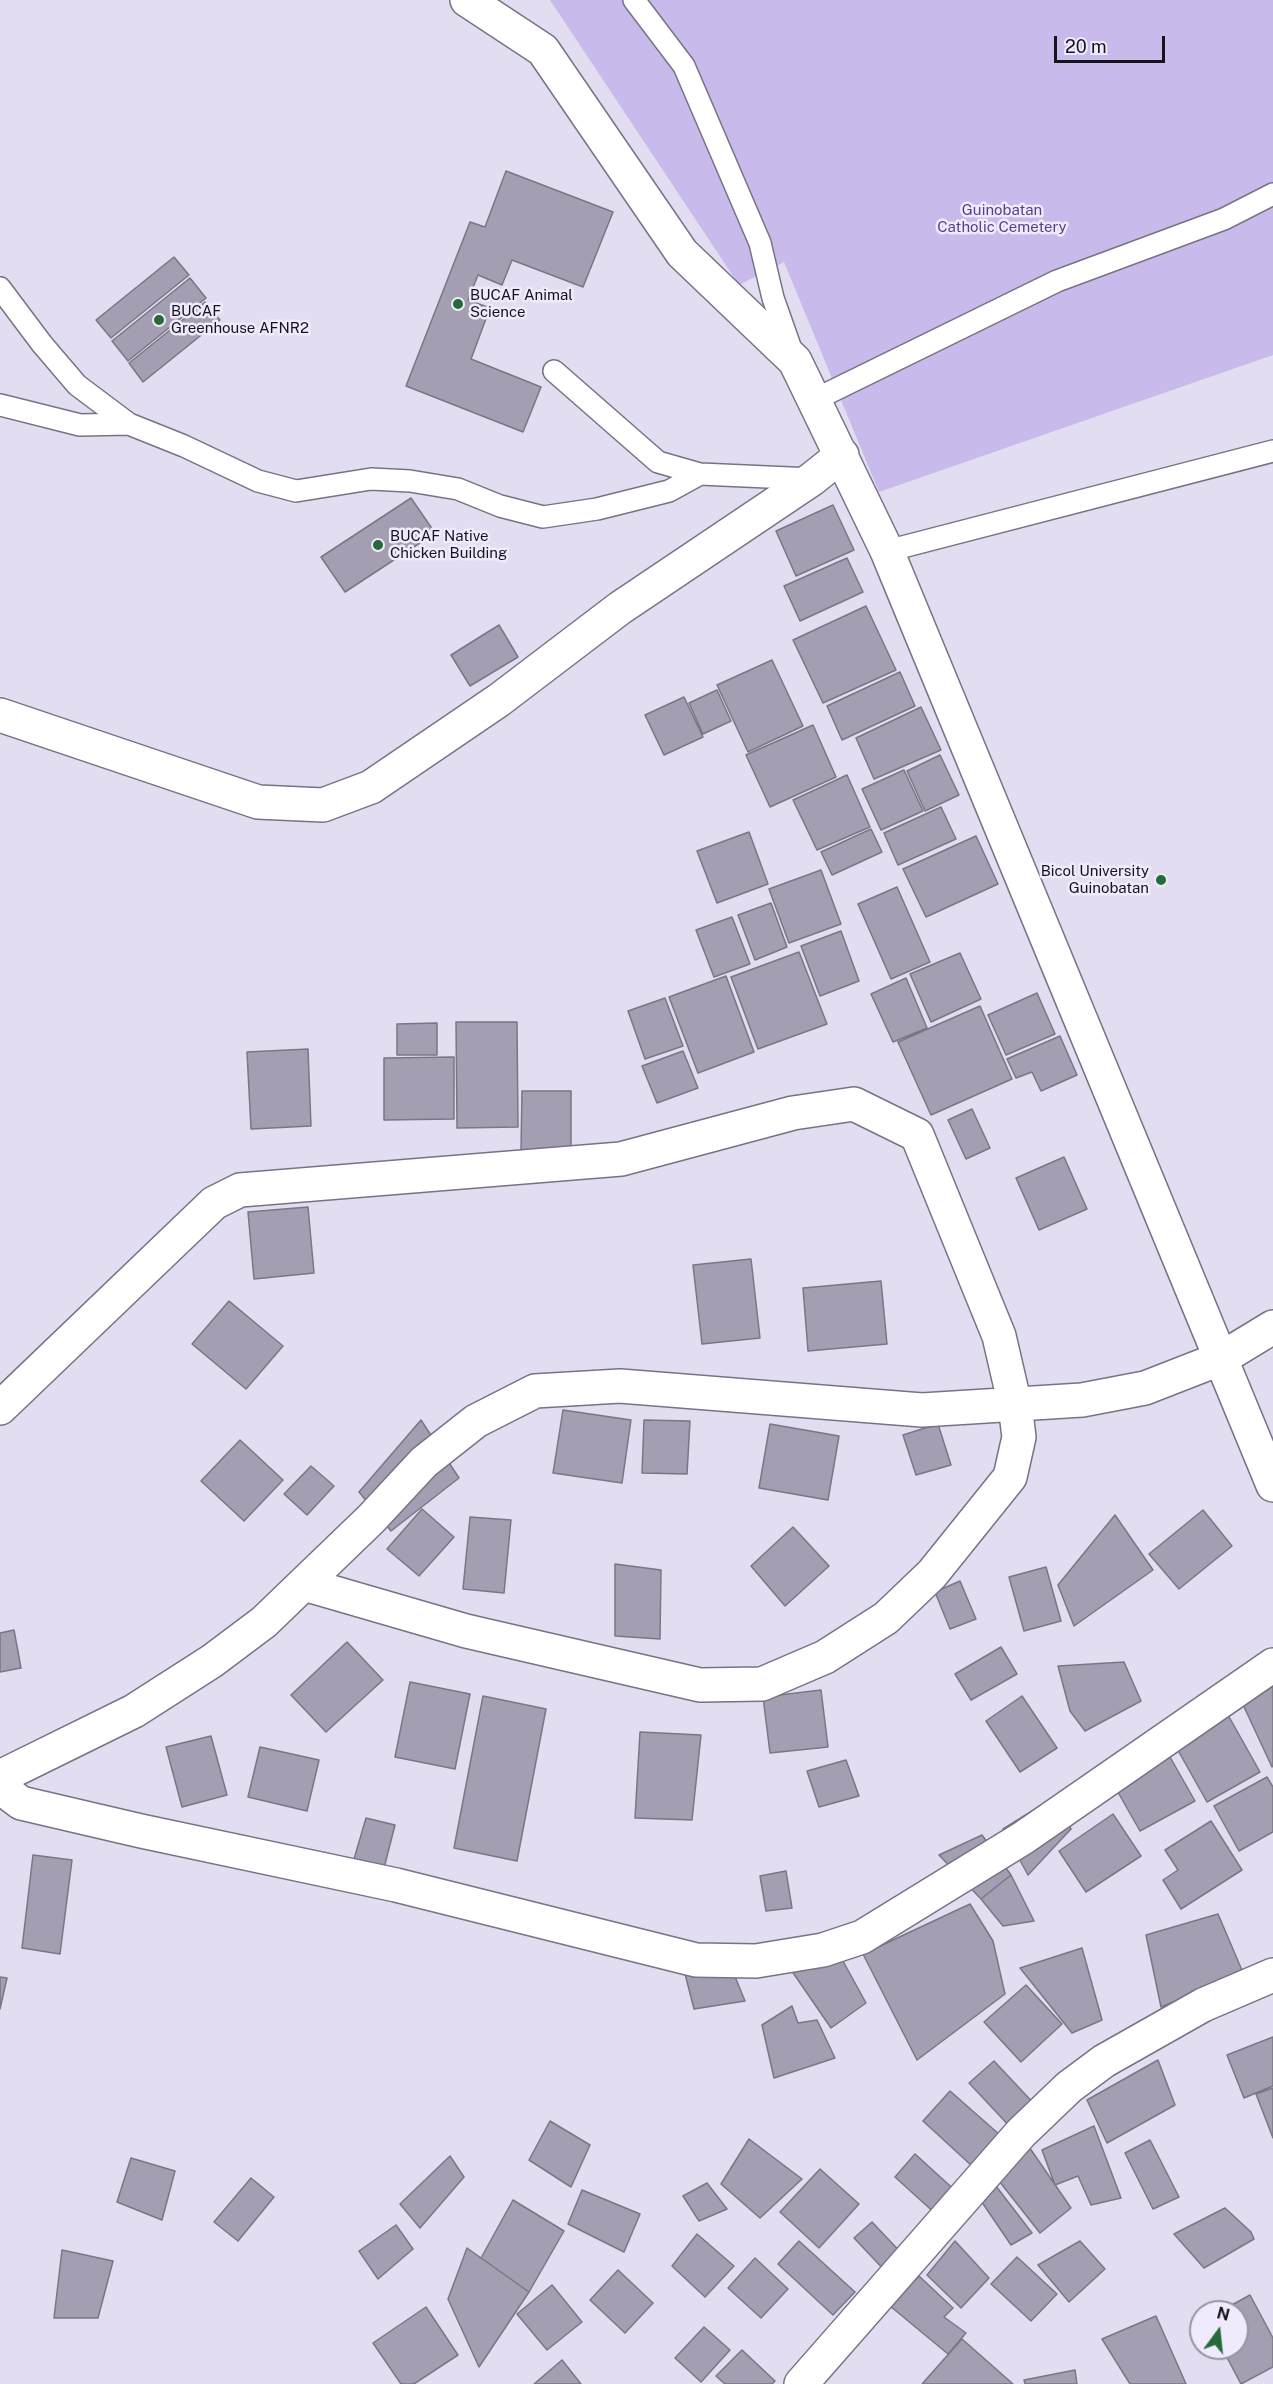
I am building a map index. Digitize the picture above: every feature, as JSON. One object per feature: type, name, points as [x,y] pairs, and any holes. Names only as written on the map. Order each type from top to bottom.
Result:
[{"type":"street","points":[[467,0],[543,50],[682,253],[795,360],[887,550],[1273,1485]]},
{"type":"street","points":[[0,715],[258,802],[323,805],[371,787],[499,700],[620,608],[812,479],[842,455]]},
{"type":"street","points":[[0,1408],[214,1203],[240,1190],[621,1159],[793,1113],[854,1104],[917,1135],[999,1336],[1015,1405],[1018,1437],[1010,1477],[932,1574],[886,1618],[825,1657],[762,1684],[700,1685],[466,1631],[304,1584]]},
{"type":"street","points":[[0,1777],[134,1711],[212,1661],[256,1629],[304,1584],[371,1519],[424,1462],[476,1421],[535,1391],[620,1386],[922,1410],[1082,1400],[1145,1388],[1222,1358],[1273,1327]]},
{"type":"street","points":[[0,1787],[21,1803],[396,1885],[696,1960],[756,1961],[824,1950],[862,1936],[1023,1838],[1273,1665]]},
{"type":"street","points":[[801,2384],[1021,2133],[1069,2087],[1104,2061],[1203,2005],[1273,1975]]},
{"type":"lane","points":[[634,0],[684,66],[760,243],[773,298],[795,360]]},
{"type":"lane","points":[[814,400],[1057,281],[1224,219],[1273,194]]},
{"type":"lane","points":[[0,288],[42,344],[77,385],[129,424],[184,446],[258,481],[296,491],[371,480],[410,482],[458,489],[500,506],[543,517],[597,509],[669,491],[699,474]]},
{"type":"lane","points":[[554,371],[658,462],[699,474],[812,479]]},
{"type":"lane","points":[[0,405],[80,425],[129,424]]},
{"type":"lane","points":[[887,550],[1273,451]]},
{"type":"green space","name":"Guinobatan Catholic Cemetery","points":[[550,0],[1273,0],[1273,355],[879,492],[784,262],[739,285]]},
{"type":"building","name":"BUCAF Animal Science","points":[[506,171],[613,212],[583,287],[512,260],[502,285],[478,275],[468,300],[490,308],[471,359],[541,387],[523,432],[406,386],[470,222],[485,227]]},
{"type":"building","points":[[174,257],[189,275],[111,338],[96,320]]},
{"type":"building","name":"BUCAF Greenhouse AFNR2","points":[[190,278],[206,298],[128,361],[112,341]]},
{"type":"building","points":[[205,302],[220,320],[143,382],[129,363]]},
{"type":"building","name":"BUCAF Native Chicken Building","points":[[411,498],[435,533],[345,592],[321,557]]},
{"type":"building","points":[[833,505],[854,550],[796,576],[776,531]]},
{"type":"building","points":[[847,558],[863,592],[800,621],[784,586]]},
{"type":"building","points":[[866,606],[896,670],[823,703],[793,640]]},
{"type":"building","points":[[499,625],[518,657],[470,686],[451,655]]},
{"type":"building","points":[[772,660],[803,726],[748,752],[717,685]]},
{"type":"building","points":[[900,672],[915,706],[842,740],[827,706]]},
{"type":"building","points":[[717,690],[731,721],[703,734],[689,703]]},
{"type":"building","points":[[684,697],[703,737],[664,755],[645,715]]},
{"type":"building","points":[[921,707],[941,750],[874,779],[856,738]]},
{"type":"building","points":[[813,725],[836,777],[770,807],[746,755]]},
{"type":"building","points":[[940,755],[959,795],[925,811],[907,771]]},
{"type":"building","points":[[904,770],[923,811],[881,830],[862,789]]},
{"type":"building","points":[[847,775],[870,827],[817,850],[793,800]]},
{"type":"building","points":[[941,807],[956,839],[898,865],[884,833]]},
{"type":"building","points":[[871,829],[882,852],[832,875],[821,852]]},
{"type":"building","points":[[749,832],[768,884],[717,903],[697,851]]},
{"type":"building","points":[[976,836],[998,884],[926,917],[903,869]]},
{"type":"building","points":[[821,870],[841,924],[789,943],[769,889]]},
{"type":"building","points":[[897,887],[930,962],[891,979],[858,904]]},
{"type":"building","points":[[771,903],[787,947],[755,960],[738,915]]},
{"type":"building","points":[[732,917],[750,964],[714,977],[696,930]]},
{"type":"building","points":[[841,931],[859,981],[820,996],[801,946]]},
{"type":"building","points":[[799,952],[827,1024],[758,1049],[731,977]]},
{"type":"building","points":[[960,953],[981,999],[931,1022],[910,974]]},
{"type":"building","points":[[726,976],[754,1052],[698,1073],[669,997]]},
{"type":"building","points":[[906,978],[927,1028],[893,1042],[871,994]]},
{"type":"building","points":[[1037,993],[1055,1034],[1006,1055],[988,1015]]},
{"type":"building","points":[[665,998],[683,1046],[645,1059],[628,1011]]},
{"type":"building","points":[[980,1006],[1012,1079],[931,1115],[898,1042]]},
{"type":"building","points":[[456,1022],[517,1022],[518,1127],[457,1128]]},
{"type":"building","points":[[437,1023],[437,1055],[397,1055],[397,1024]]},
{"type":"building","points":[[1060,1036],[1077,1075],[1041,1091],[1032,1072],[1016,1078],[1007,1059]]},
{"type":"building","points":[[308,1049],[311,1126],[251,1129],[247,1052]]},
{"type":"building","points":[[683,1051],[698,1088],[657,1103],[642,1066]]},
{"type":"building","points":[[454,1057],[454,1119],[384,1120],[384,1058]]},
{"type":"building","points":[[522,1091],[571,1091],[571,1151],[521,1150]]},
{"type":"building","points":[[972,1109],[990,1148],[966,1159],[948,1120]]},
{"type":"building","points":[[1064,1157],[1087,1209],[1039,1230],[1016,1178]]},
{"type":"building","points":[[308,1207],[314,1273],[254,1279],[248,1212]]},
{"type":"building","points":[[751,1259],[760,1338],[702,1344],[693,1265]]},
{"type":"building","points":[[881,1281],[887,1344],[808,1351],[803,1288]]},
{"type":"building","points":[[229,1301],[283,1346],[246,1389],[192,1344]]},
{"type":"building","points":[[563,1410],[631,1420],[622,1483],[553,1473]]},
{"type":"building","points":[[421,1420],[459,1478],[391,1531],[359,1492]]},
{"type":"building","points":[[644,1420],[690,1421],[687,1474],[642,1473]]},
{"type":"building","points":[[770,1424],[839,1436],[828,1500],[759,1488]]},
{"type":"building","points":[[938,1424],[951,1465],[916,1475],[903,1435]]},
{"type":"building","points":[[240,1440],[283,1480],[244,1521],[201,1481]]},
{"type":"building","points":[[311,1466],[334,1486],[307,1515],[284,1494]]},
{"type":"building","points":[[422,1509],[454,1537],[419,1576],[387,1549]]},
{"type":"building","points":[[1203,1510],[1232,1546],[1179,1589],[1149,1554]]},
{"type":"building","points":[[1115,1515],[1153,1570],[1074,1626],[1058,1585]]},
{"type":"building","points":[[470,1517],[511,1520],[504,1593],[463,1589]]},
{"type":"building","points":[[793,1527],[829,1566],[785,1606],[751,1566]]},
{"type":"building","points":[[615,1564],[661,1570],[660,1639],[615,1636]]},
{"type":"building","points":[[1046,1567],[1061,1621],[1024,1631],[1009,1577]]},
{"type":"building","points":[[960,1581],[976,1619],[950,1629],[935,1592]]},
{"type":"building","points":[[14,1630],[21,1668],[0,1672],[0,1633]]},
{"type":"building","points":[[347,1642],[383,1680],[326,1732],[291,1695]]},
{"type":"building","points":[[1001,1647],[1017,1674],[971,1700],[955,1674]]},
{"type":"building","points":[[1124,1662],[1141,1701],[1085,1731],[1070,1711],[1058,1666]]},
{"type":"building","points":[[1273,1680],[1273,1766],[1272,1767],[1239,1696]]},
{"type":"building","points":[[410,1682],[470,1694],[455,1769],[395,1757]]},
{"type":"building","points":[[821,1690],[828,1747],[770,1753],[763,1697]]},
{"type":"building","points":[[483,1696],[546,1709],[517,1861],[454,1848]]},
{"type":"building","points":[[1022,1696],[1057,1748],[1020,1772],[986,1721]]},
{"type":"building","points":[[1228,1715],[1260,1772],[1207,1802],[1175,1745]]},
{"type":"building","points":[[640,1732],[701,1735],[692,1820],[635,1818]]},
{"type":"building","points":[[211,1736],[227,1795],[182,1807],[166,1747]]},
{"type":"building","points":[[260,1747],[319,1760],[307,1811],[248,1797]]},
{"type":"building","points":[[1166,1750],[1195,1801],[1140,1831],[1111,1780]]},
{"type":"building","points":[[846,1760],[859,1796],[819,1807],[807,1771]]},
{"type":"building","points":[[1267,1777],[1273,1787],[1273,1832],[1239,1851],[1214,1806]]},
{"type":"building","points":[[1053,1798],[1071,1829],[1028,1875],[1003,1829]]},
{"type":"building","points":[[1113,1814],[1141,1856],[1086,1892],[1059,1851]]},
{"type":"building","points":[[366,1818],[395,1825],[383,1872],[352,1866]]},
{"type":"building","points":[[1211,1821],[1242,1870],[1181,1909],[1163,1880],[1178,1870],[1165,1850]]},
{"type":"building","points":[[982,1835],[1011,1875],[981,1899],[939,1855]]},
{"type":"building","points":[[33,1855],[72,1860],[60,1954],[22,1948]]},
{"type":"building","points":[[786,1871],[792,1908],[766,1911],[760,1876]]},
{"type":"building","points":[[1011,1875],[1034,1921],[1003,1926],[981,1899]]},
{"type":"building","points":[[970,1904],[993,1941],[1005,1994],[917,2060],[863,1954]]},
{"type":"building","points":[[1218,1914],[1244,1975],[1161,2007],[1146,1935]]},
{"type":"building","points":[[1082,1948],[1102,2020],[1072,2033],[1020,1968]]},
{"type":"building","points":[[838,1952],[866,2003],[831,2028],[787,1964]]},
{"type":"building","points":[[683,1966],[731,1967],[745,2001],[694,2009]]},
{"type":"building","points":[[0,1977],[7,1978],[0,2009]]},
{"type":"building","points":[[1026,1985],[1062,2024],[1021,2062],[984,2022]]},
{"type":"building","points":[[792,2006],[798,2023],[817,2020],[835,2058],[774,2078],[762,2025]]},
{"type":"building","points":[[1273,2037],[1273,2086],[1244,2098],[1227,2055]]},
{"type":"building","points":[[1158,2060],[1175,2105],[1107,2143],[1087,2100]]},
{"type":"building","points":[[994,2061],[1038,2108],[1014,2131],[969,2083]]},
{"type":"building","points":[[1273,2088],[1273,2138],[1256,2094]]},
{"type":"building","points":[[950,2091],[1000,2135],[972,2166],[923,2121]]},
{"type":"building","points":[[550,2121],[590,2145],[571,2187],[529,2160]]},
{"type":"building","points":[[1094,2126],[1121,2198],[1091,2205],[1078,2176],[1055,2185],[1042,2150]]},
{"type":"building","points":[[749,2139],[802,2179],[760,2218],[721,2184]]},
{"type":"building","points":[[1150,2140],[1179,2197],[1153,2209],[1125,2153]]},
{"type":"building","points":[[1025,2141],[1071,2208],[1040,2233],[992,2172]]},
{"type":"building","points":[[915,2154],[959,2194],[938,2216],[895,2177]]},
{"type":"building","points":[[450,2156],[464,2177],[420,2228],[400,2204]]},
{"type":"building","points":[[131,2158],[175,2171],[162,2220],[117,2202]]},
{"type":"building","points":[[820,2169],[859,2204],[819,2248],[780,2212]]},
{"type":"building","points":[[989,2177],[1032,2233],[1011,2245],[973,2189]]},
{"type":"building","points":[[251,2178],[274,2197],[238,2241],[214,2222]]},
{"type":"building","points":[[707,2183],[727,2209],[699,2221],[683,2196]]},
{"type":"building","points":[[582,2190],[640,2214],[624,2252],[568,2224]]},
{"type":"building","points":[[513,2200],[564,2231],[529,2292],[481,2258]]},
{"type":"building","points":[[1225,2208],[1251,2232],[1254,2239],[1204,2268],[1174,2234]]},
{"type":"building","points":[[872,2222],[907,2259],[889,2275],[854,2238]]},
{"type":"building","points":[[396,2225],[413,2249],[378,2279],[359,2251]]},
{"type":"building","points":[[697,2234],[734,2266],[705,2297],[672,2266]]},
{"type":"building","points":[[799,2241],[855,2292],[833,2315],[778,2264]]},
{"type":"building","points":[[955,2241],[989,2278],[961,2308],[927,2275]]},
{"type":"building","points":[[1080,2241],[1105,2269],[1069,2302],[1038,2265]]},
{"type":"building","points":[[467,2248],[529,2292],[479,2367],[448,2299]]},
{"type":"building","points":[[62,2250],[113,2261],[98,2318],[54,2318]]},
{"type":"building","points":[[1017,2257],[1057,2294],[1031,2321],[991,2284]]},
{"type":"building","points":[[755,2258],[788,2289],[761,2318],[728,2288]]},
{"type":"building","points":[[618,2270],[653,2303],[625,2333],[590,2300]]},
{"type":"building","points":[[919,2276],[953,2308],[944,2317],[966,2333],[948,2354],[890,2306]]},
{"type":"building","points":[[552,2285],[582,2322],[547,2350],[517,2314]]},
{"type":"building","points":[[1250,2295],[1273,2338],[1273,2367],[1241,2384],[1228,2360],[1249,2360],[1249,2300],[1241,2300]]},
{"type":"building","points":[[426,2307],[458,2355],[414,2384],[401,2384],[373,2343]]},
{"type":"building","points":[[1156,2316],[1186,2384],[1130,2384],[1102,2339]]},
{"type":"building","points":[[704,2327],[730,2350],[701,2382],[675,2358]]},
{"type":"building","points":[[962,2339],[1013,2384],[922,2384]]},
{"type":"building","points":[[742,2350],[775,2381],[772,2384],[725,2384],[716,2376]]},
{"type":"building","points":[[562,2360],[581,2384],[534,2384]]},
{"type":"building","points":[[1075,2370],[1077,2384],[1025,2384],[1024,2380]]},
{"type":"place","name":"BUCAF Animal Science","points":[[458,304]]},
{"type":"place","name":"BUCAF Greenhouse AFNR2","points":[[159,320]]},
{"type":"place","name":"BUCAF Native Chicken Building","points":[[378,545]]},
{"type":"place","name":"Bicol University Guinobatan","points":[[1161,880]]}]
